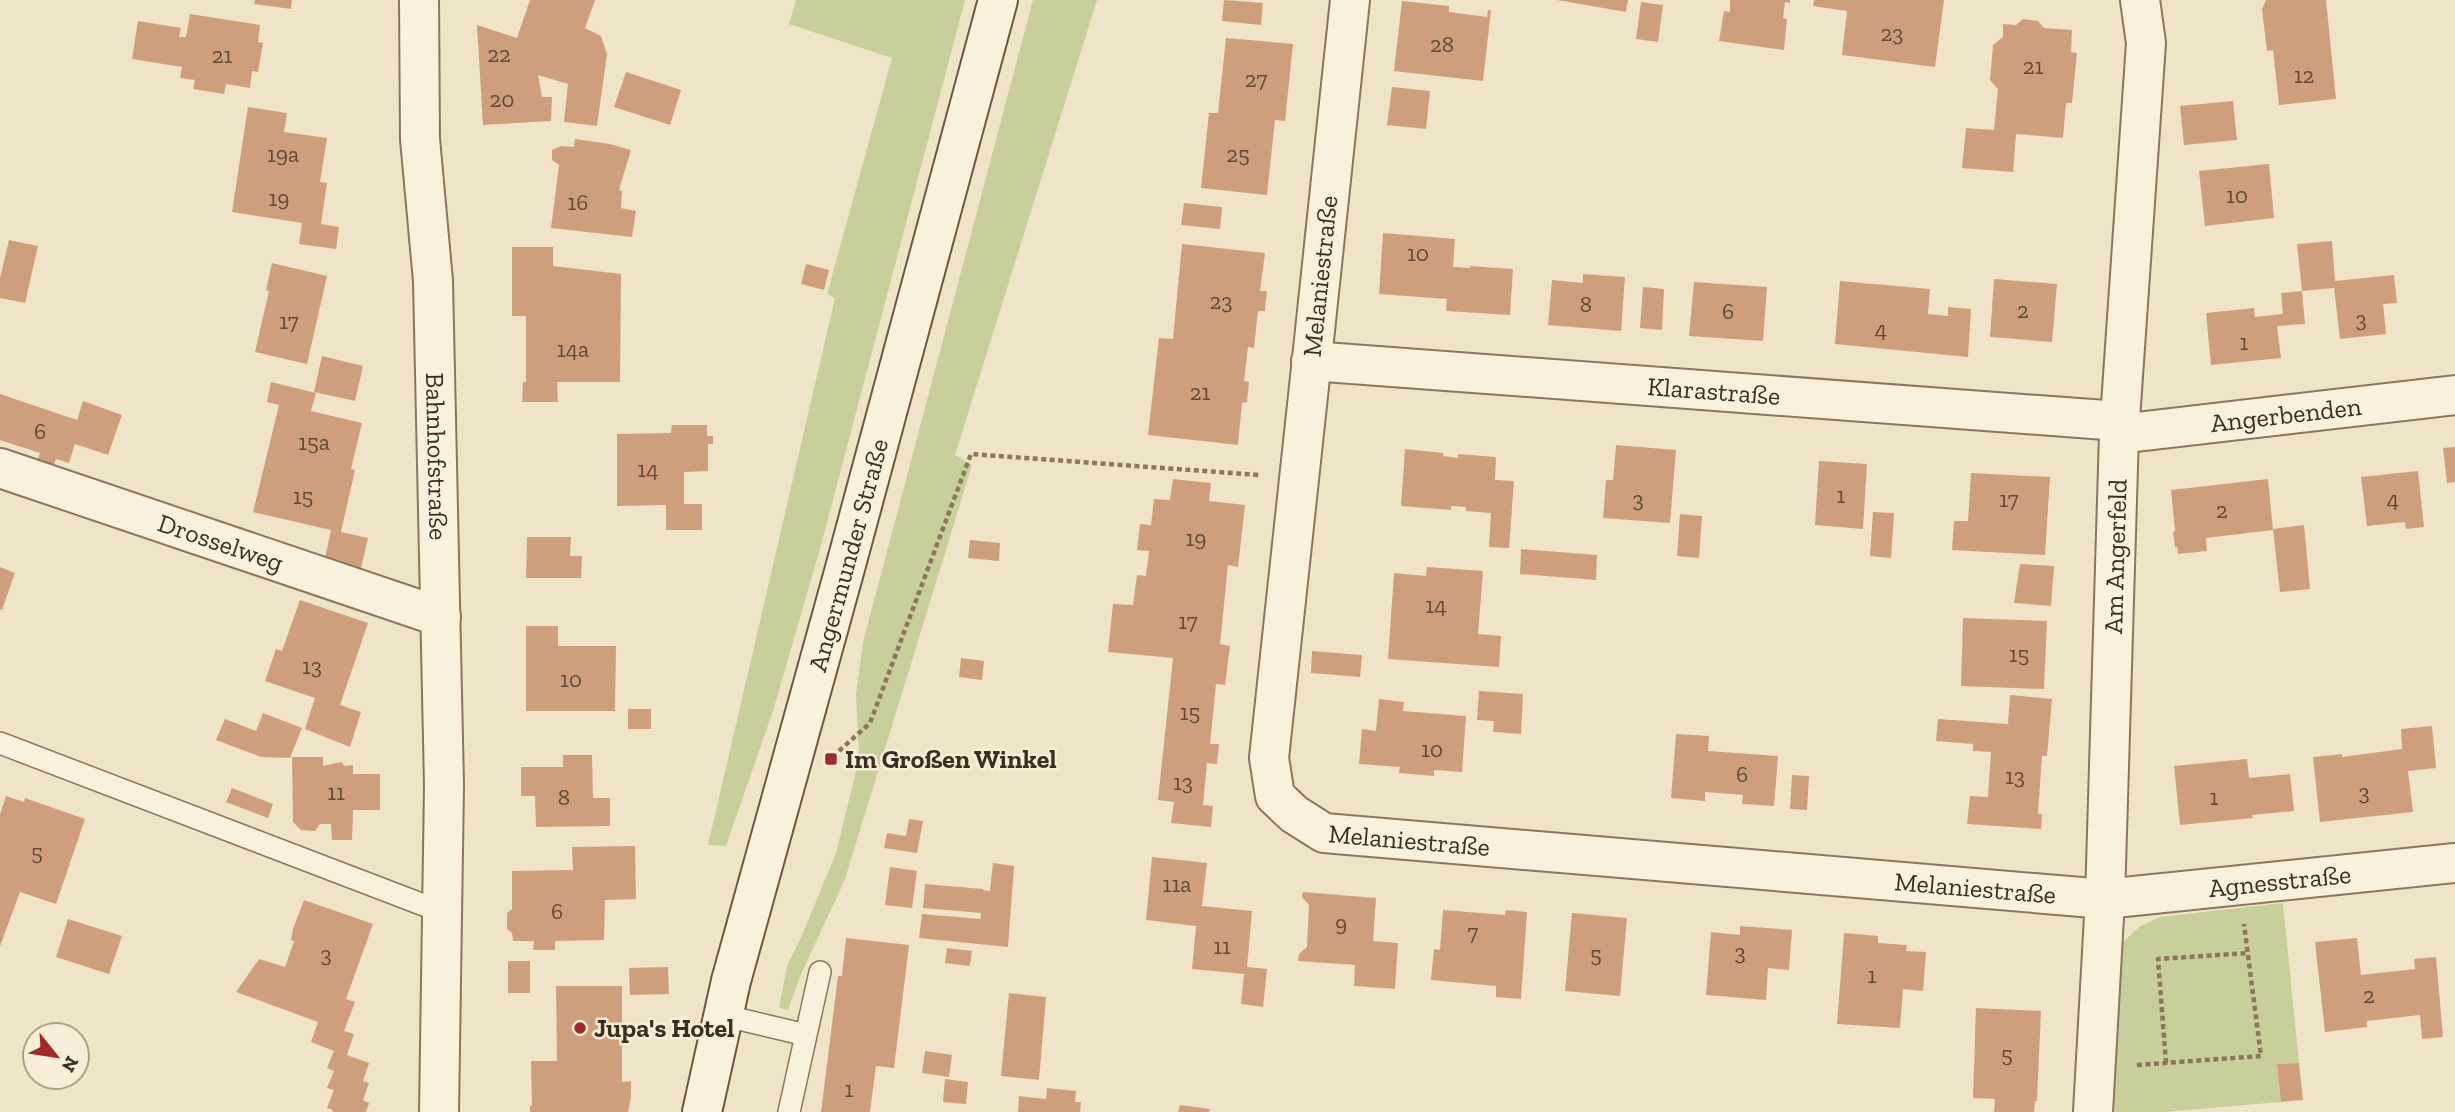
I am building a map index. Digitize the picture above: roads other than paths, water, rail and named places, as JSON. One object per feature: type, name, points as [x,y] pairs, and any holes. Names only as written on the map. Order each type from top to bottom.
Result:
[{"type":"street","name":"Bahnhofstraße","points":[[419,0],[420,139],[433,281],[441,617],[444,785],[439,1112]]},
{"type":"street","name":"Angermunder Straße","points":[[702,1112],[722,1015],[998,0]]},
{"type":"street","name":"Melaniestraße","points":[[1350,0],[1269,758],[1275,796],[1294,814],[1324,833],[2105,899]]},
{"type":"street","name":"Am Angerfeld","points":[[2093,1112],[2105,899],[2119,428],[2146,43],[2140,0]]},
{"type":"street","name":"Klarastraße","points":[[1311,361],[2119,428]]},
{"type":"street","name":"Angerbenden","points":[[2119,428],[2455,396]]},
{"type":"street","name":"Drosselweg","points":[[0,468],[441,617]]},
{"type":"street","name":"Agnesstraße","points":[[2105,899],[2455,863]]},
{"type":"lane","points":[[0,743],[442,912]]},
{"type":"lane","points":[[789,1112],[820,972]]},
{"type":"lane","points":[[722,1015],[806,1035]]},
{"type":"place","name":"Im Großen Winkel","points":[[831,759]]},
{"type":"place","name":"Jupa's Hotel","points":[[580,1028]]}]
